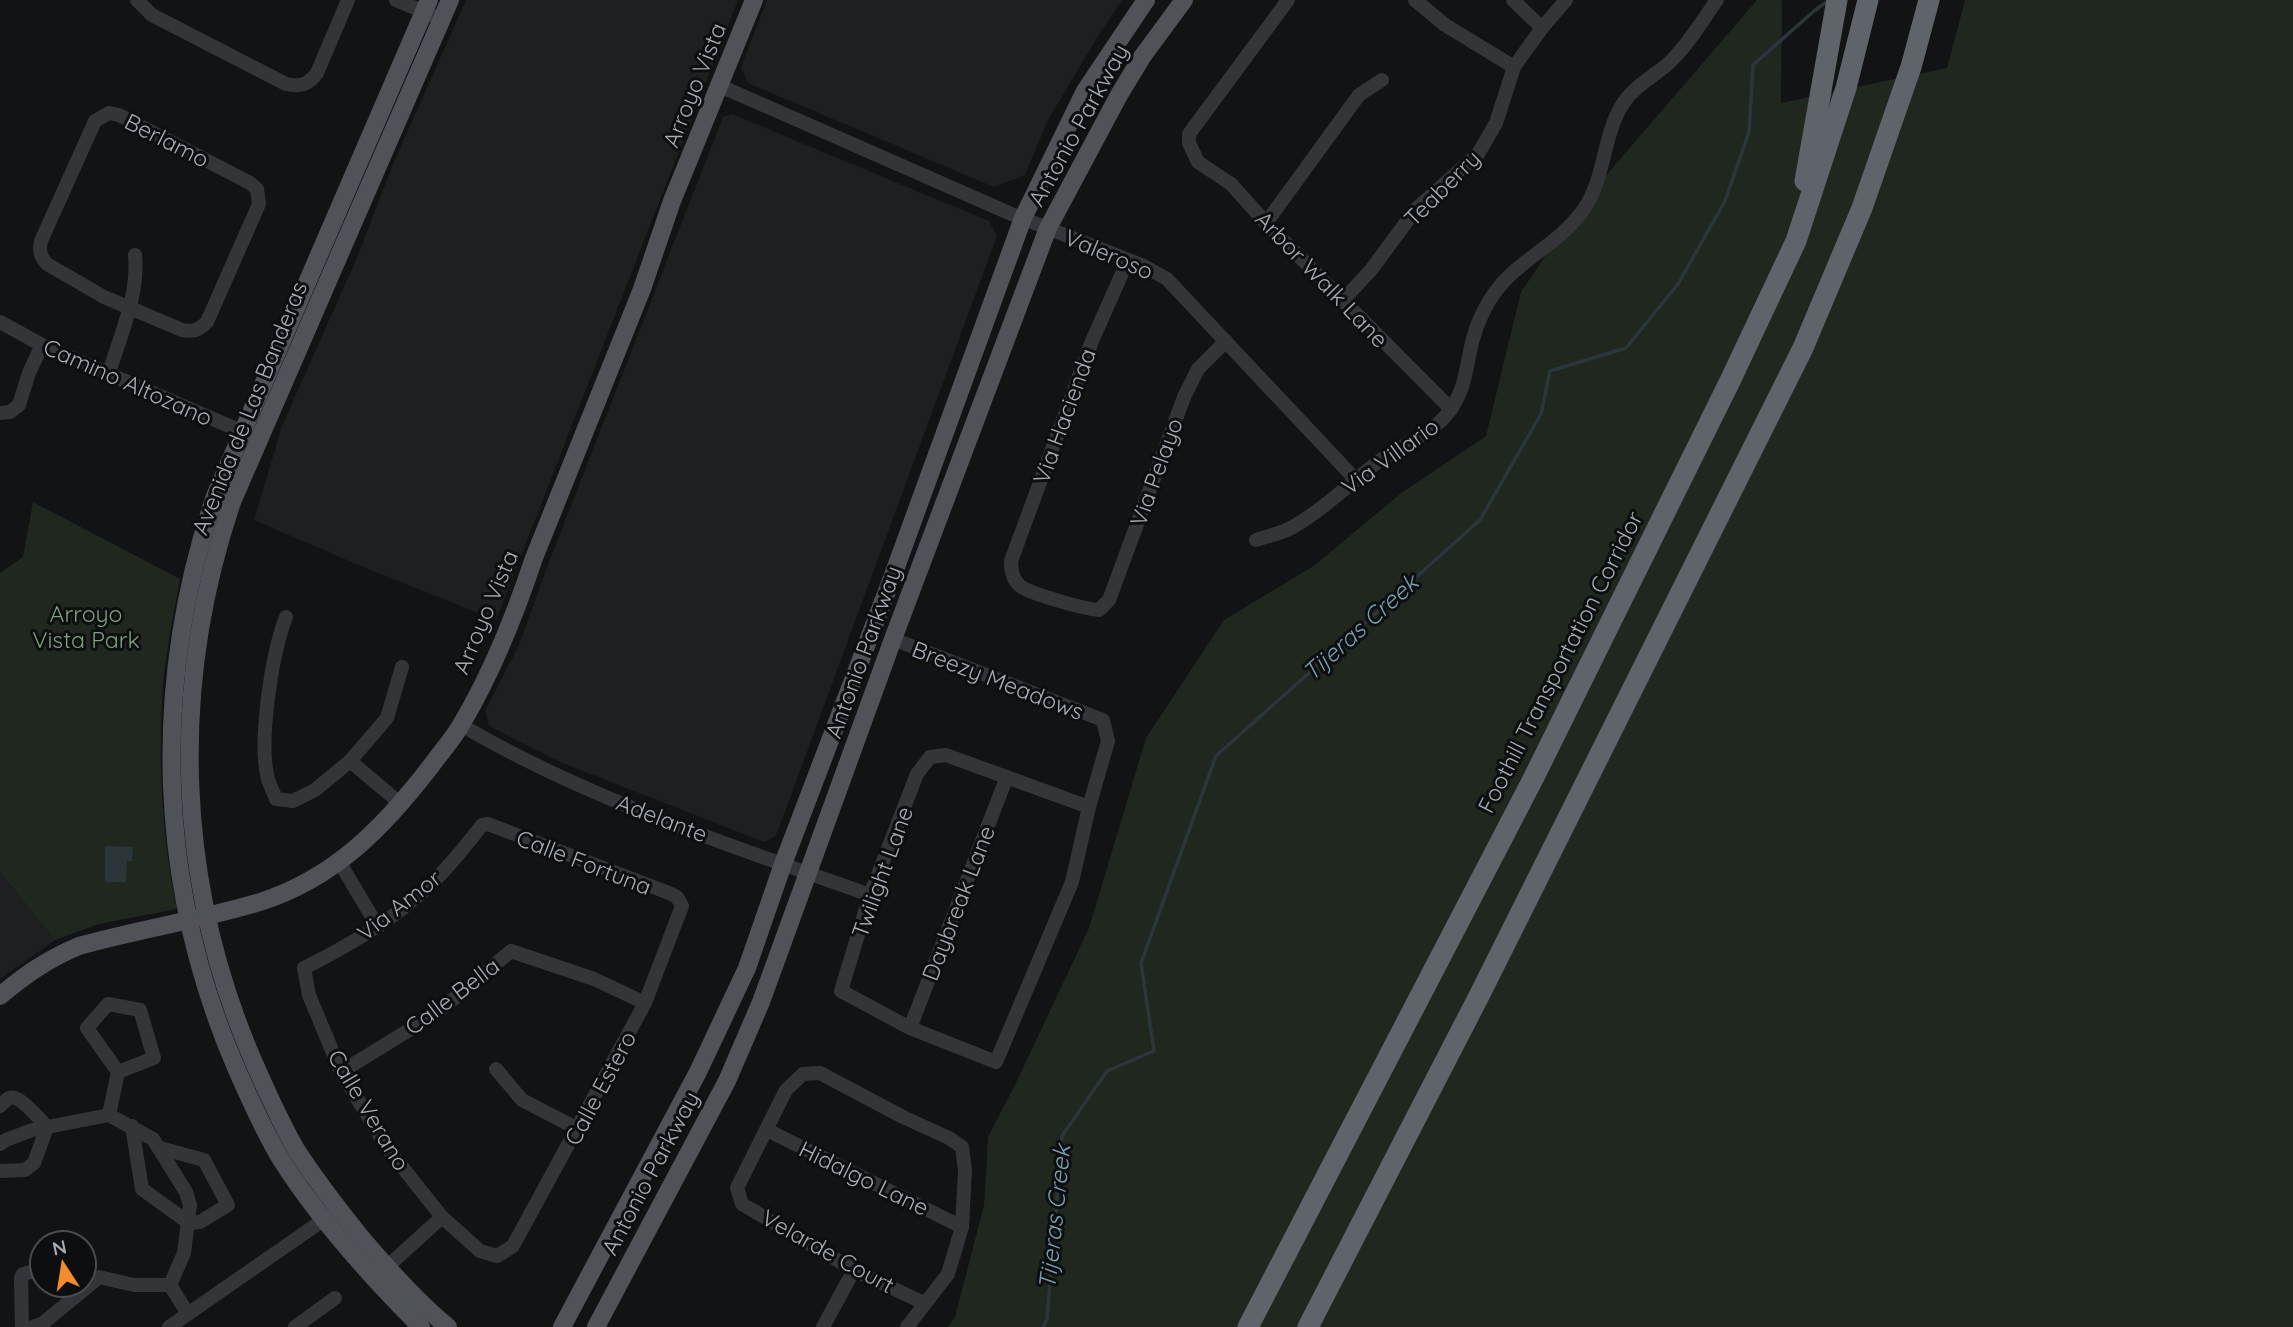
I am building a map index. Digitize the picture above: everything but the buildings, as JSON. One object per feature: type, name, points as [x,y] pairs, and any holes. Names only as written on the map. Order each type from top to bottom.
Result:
[{"type":"highway","points":[[1796,242],[1816,106],[1837,0]]},
{"type":"highway","name":"Foothill Transportation Corridor","points":[[1248,1327],[1539,767],[1796,242],[1846,88],[1868,0]]},
{"type":"highway","points":[[1911,68],[1929,0]]},
{"type":"highway","points":[[1308,1327],[1486,981],[1804,348],[1863,208],[1935,0]]},
{"type":"main road","name":"Avenida de Las Banderas","points":[[448,1327],[331,1214],[281,1160],[253,1106],[218,1027],[198,963],[175,837],[170,744],[182,623],[204,530],[450,0]]},
{"type":"main road","name":"Arroyo Vista","points":[[0,996],[53,956],[79,946],[261,902],[306,883],[340,863],[401,804],[461,725],[490,670],[519,604],[534,558],[754,0]]},
{"type":"main road","name":"Antonio Parkway","points":[[562,1327],[724,1020],[747,968],[783,864],[887,591],[1023,218],[1085,91],[1146,0]]},
{"type":"main road","name":"Antonio Parkway","points":[[596,1327],[727,1081],[761,1002],[893,639],[1048,228],[1119,95],[1142,57],[1184,0]]},
{"type":"main road","name":"Avenida de Las Banderas","points":[[421,1327],[377,1283],[331,1214],[270,1098],[235,1020],[216,959],[193,835],[188,745],[200,626],[221,535],[250,435],[426,6]]},
{"type":"street","points":[[137,0],[152,15],[286,84],[304,85],[317,73],[348,0]]},
{"type":"street","points":[[397,0],[426,6],[441,20]]},
{"type":"street","name":"Arbor Walk Lane","points":[[1288,0],[1189,134],[1192,152],[1198,162],[1231,184],[1266,223],[1451,409]]},
{"type":"street","points":[[1415,0],[1445,24],[1514,67]]},
{"type":"street","points":[[1513,0],[1542,28]]},
{"type":"street","name":"Teaberry","points":[[1343,300],[1371,270],[1416,209],[1478,154],[1496,122],[1514,67],[1566,0]]},
{"type":"street","name":"Via Villario","points":[[1255,540],[1288,530],[1381,459],[1434,427],[1451,409],[1469,365],[1473,339],[1494,292],[1513,272],[1569,227],[1583,211],[1594,190],[1605,148],[1623,104],[1637,88],[1668,64],[1683,48],[1717,0]]},
{"type":"street","points":[[1266,223],[1359,95],[1382,80]]},
{"type":"street","name":"Valeroso","points":[[719,86],[1023,218],[1144,266],[1167,279],[1356,480]]},
{"type":"street","name":"Berlamo","points":[[109,113],[119,115],[250,183],[257,189],[259,197],[259,204],[207,322],[200,329],[192,332],[182,330],[129,309],[104,298],[47,264],[39,250],[95,121],[109,113]]},
{"type":"street","points":[[109,373],[129,309],[137,272],[135,255]]},
{"type":"street","name":"Via Hacienda","points":[[1099,610],[1084,609],[1020,586],[1012,575],[1011,561],[1092,341],[1128,260]]},
{"type":"street","name":"Camino Altozano","points":[[0,322],[42,345],[250,435]]},
{"type":"street","name":"Via Pelayo","points":[[1099,610],[1109,600],[1184,397],[1198,369],[1226,341]]},
{"type":"street","points":[[0,413],[10,412],[19,405],[29,373],[42,345]]},
{"type":"street","points":[[286,617],[277,640],[265,724],[268,777],[276,799],[293,801],[315,790],[350,761],[387,718],[402,667]]},
{"type":"street","name":"Breezy Meadows","points":[[893,639],[1103,720],[1108,741],[1089,807]]},
{"type":"street","name":"Adelante","points":[[461,725],[513,755],[572,783],[870,895]]},
{"type":"street","name":"Twilight Lane","points":[[910,1028],[841,991],[870,895],[917,774],[930,757],[946,755],[1006,779]]},
{"type":"street","points":[[350,761],[401,804]]},
{"type":"street","points":[[910,1028],[996,1062],[1072,882],[1089,807],[1006,779]]},
{"type":"street","name":"Daybreak Lane","points":[[910,1028],[1006,779]]},
{"type":"street","name":"Calle Fortuna","points":[[482,825],[495,826],[669,893],[677,897],[682,906]]},
{"type":"street","name":"Via Amor","points":[[303,968],[341,949],[414,900],[451,864],[482,825]]},
{"type":"street","points":[[340,863],[378,926]]},
{"type":"street","name":"Calle Estero","points":[[497,1256],[513,1246],[645,1003],[682,906]]},
{"type":"street","name":"Calle Bella","points":[[341,1072],[438,1012],[512,951],[594,979],[645,1003]]},
{"type":"street","name":"Calle Verano","points":[[303,968],[309,995],[341,1072],[388,1149],[442,1217],[480,1251],[497,1256]]},
{"type":"street","points":[[109,1115],[118,1072],[87,1028],[108,1004],[140,1010],[154,1058],[118,1072]]},
{"type":"street","points":[[496,1069],[522,1100],[578,1129]]},
{"type":"street","points":[[767,1130],[786,1090],[803,1074],[820,1073],[962,1147],[965,1170],[962,1227],[948,1274],[907,1327]]},
{"type":"street","points":[[0,1106],[8,1098],[20,1100],[47,1128]]},
{"type":"street","points":[[0,1144],[23,1133],[109,1115],[153,1139],[186,1192],[190,1205],[184,1253],[170,1285]]},
{"type":"street","points":[[132,1126],[142,1189],[189,1223],[200,1222],[228,1205],[204,1160],[160,1148]]},
{"type":"street","points":[[0,1171],[25,1170],[34,1163],[47,1128]]},
{"type":"street","name":"Velarde Court","points":[[767,1130],[737,1188],[742,1204],[854,1270],[924,1303]]},
{"type":"street","name":"Hidalgo Lane","points":[[767,1130],[962,1227]]},
{"type":"street","points":[[169,1327],[331,1214]]},
{"type":"street","points":[[387,1268],[442,1217]]},
{"type":"street","points":[[823,1327],[854,1270]]},
{"type":"street","points":[[22,1327],[21,1278],[28,1273]]},
{"type":"street","points":[[33,1327],[42,1324],[99,1277],[134,1285],[170,1285]]},
{"type":"street","points":[[170,1285],[188,1314]]},
{"type":"street","points":[[304,1325],[335,1298]]},
{"type":"shaded area","points":[[466,0],[738,0],[496,620],[254,520],[282,426]]},
{"type":"shaded area","points":[[767,0],[1122,0],[1048,120],[1025,175],[994,187],[748,83],[741,67]]},
{"type":"shaded area","points":[[732,114],[989,221],[997,236],[776,836],[764,842],[560,762],[489,726],[485,711],[518,647],[723,117]]},
{"type":"shaded area","points":[[105,846],[133,847],[132,861],[127,861],[126,882],[105,882]]},
{"type":"shaded area","points":[[0,872],[55,940],[0,979]]},
{"type":"green space","points":[[1757,0],[1782,0],[1781,103],[1947,68],[1965,0],[2293,0],[2293,1327],[948,1327],[955,1317],[984,1205],[988,1137],[1089,928],[1146,738],[1224,620],[1315,565],[1400,494],[1486,436],[1521,292],[1578,208]]},
{"type":"green space","name":"Arroyo Vista Park","points":[[33,502],[180,579],[164,672],[161,741],[164,825],[177,909],[99,924],[55,940],[0,872],[0,573],[23,557]]},
{"type":"waterway","name":"Tijeras Creek","points":[[1043,1327],[1047,1319],[1062,1136],[1107,1071],[1154,1051],[1141,963],[1216,756],[1480,520],[1541,414],[1550,371],[1626,348],[1678,284],[1725,201],[1749,132],[1753,65],[1828,1]]}]
